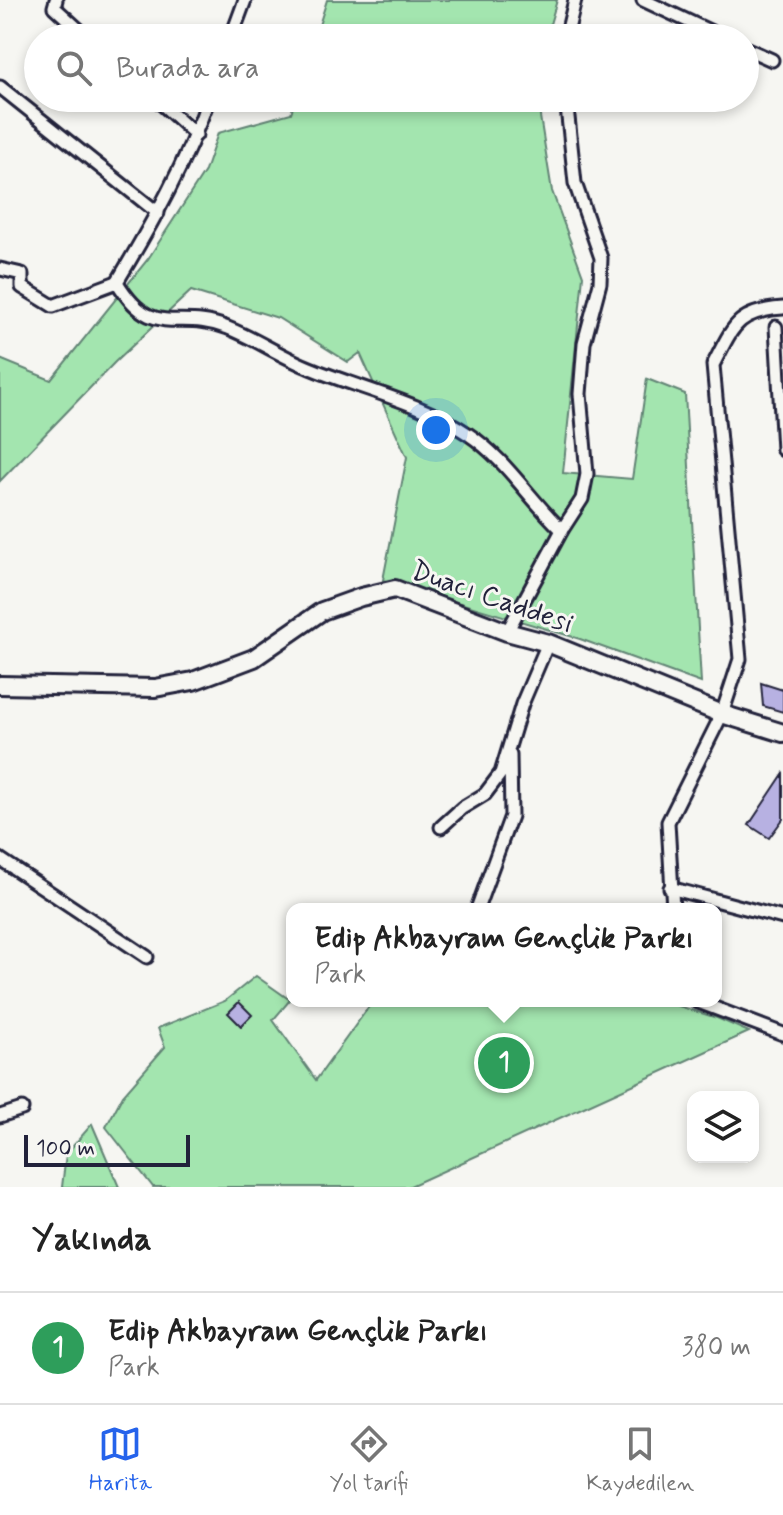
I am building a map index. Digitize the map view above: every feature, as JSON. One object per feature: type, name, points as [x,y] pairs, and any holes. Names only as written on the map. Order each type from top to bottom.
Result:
[{"type":"street","points":[[56,0],[54,7],[73,24]]},
{"type":"street","points":[[236,24],[245,0]]},
{"type":"street","points":[[569,24],[575,0]]},
{"type":"street","points":[[643,0],[694,24]]},
{"type":"street","points":[[759,54],[772,60]]},
{"type":"street","points":[[0,87],[24,106]]},
{"type":"street","points":[[31,112],[158,213]]},
{"type":"street","points":[[171,112],[196,135]]},
{"type":"street","points":[[0,269],[22,274],[22,287],[53,306],[117,282],[158,213],[204,112]]},
{"type":"street","points":[[507,632],[582,499],[587,474],[580,394],[584,343],[600,283],[601,258],[575,183],[567,112]]},
{"type":"street","points":[[117,282],[127,298],[156,320],[205,320],[306,367],[446,420],[490,450],[562,530]]},
{"type":"street","points":[[672,903],[668,822],[722,714],[740,659],[713,365],[735,323],[761,310],[783,308]]},
{"type":"street","points":[[776,327],[783,450]]},
{"type":"street","name":"Duacı Caddesi","points":[[0,685],[155,688],[193,681],[254,658],[322,611],[395,589],[507,632],[548,643],[722,714],[783,733]]},
{"type":"street","points":[[441,827],[462,808],[485,794],[501,773],[527,690],[548,643]]},
{"type":"street","points":[[479,903],[511,816],[510,747]]},
{"type":"street","points":[[0,859],[147,957]]},
{"type":"street","points":[[670,888],[783,918]]},
{"type":"street","points":[[712,1007],[783,1034]]},
{"type":"street","points":[[0,1116],[22,1109]]},
{"type":"green space","points":[[327,0],[557,0],[550,24],[319,24]]},
{"type":"green space","points":[[539,112],[552,191],[583,276],[563,473],[632,479],[647,379],[685,394],[701,683],[580,639],[383,580],[407,457],[360,353],[348,362],[278,318],[191,291],[115,362],[0,481],[0,359],[51,380],[148,259],[205,171],[218,133],[291,113]]},
{"type":"green space","points":[[256,976],[286,997],[286,1005],[273,1020],[316,1080],[369,1007],[682,1007],[749,1032],[408,1187],[153,1187],[106,1127],[123,1095],[165,1047],[158,1028],[225,1001]]},
{"type":"green space","points":[[92,1124],[119,1187],[62,1187],[66,1154]]},
{"type":"building","points":[[761,683],[783,690],[783,712],[763,706]]},
{"type":"building","points":[[783,774],[783,819],[769,838],[749,825]]},
{"type":"building","points":[[239,1002],[252,1015],[241,1026],[228,1013]]},
{"type":"place","name":"Edip Akbayram Gençlik Parkı","points":[[504,1063]]}]
